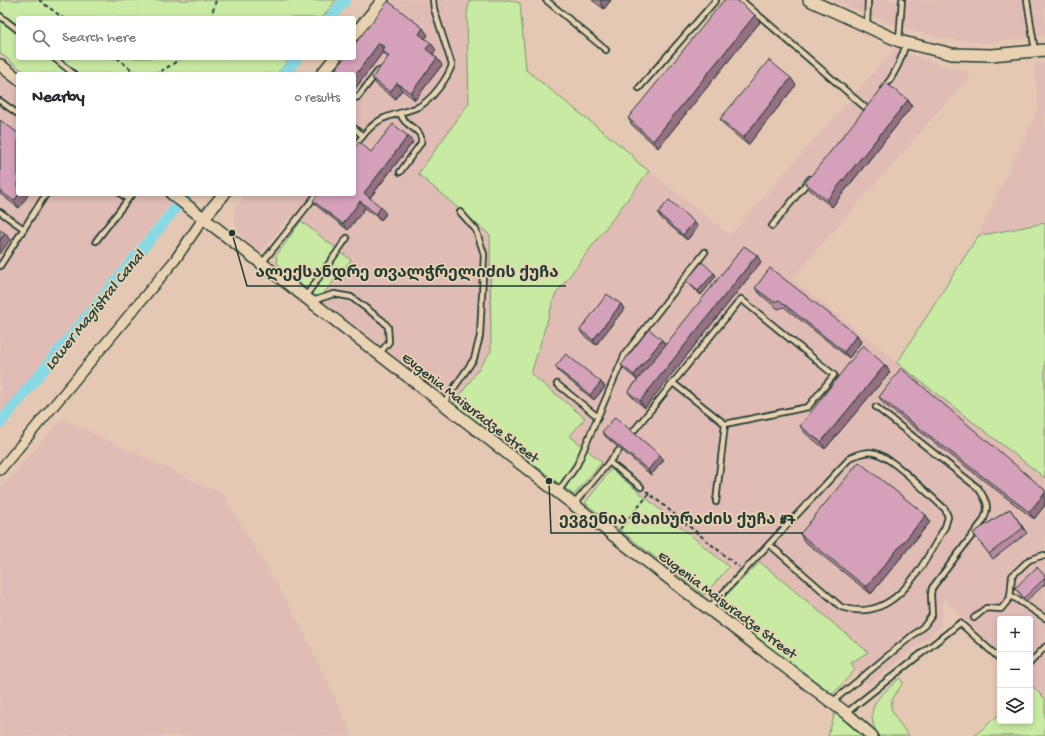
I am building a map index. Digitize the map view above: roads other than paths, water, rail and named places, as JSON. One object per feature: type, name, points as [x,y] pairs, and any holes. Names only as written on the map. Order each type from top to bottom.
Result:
[{"type":"street","points":[[356,32],[382,0]]},
{"type":"street","points":[[809,0],[903,42],[952,54],[992,55],[1040,50]]},
{"type":"street","points":[[324,72],[333,60]]},
{"type":"street","points":[[0,65],[16,77]]},
{"type":"street","name":"Evgenia Maisuradze Street","points":[[174,196],[193,212],[262,263],[708,609],[832,702],[872,736]]},
{"type":"street","points":[[0,470],[175,260],[203,219],[222,196]]},
{"type":"lane","points":[[356,145],[369,128],[382,119],[418,107],[430,98],[449,72],[452,65],[434,10],[433,0]]},
{"type":"lane","points":[[546,0],[606,50]]},
{"type":"lane","points":[[639,88],[716,0]]},
{"type":"lane","points":[[741,0],[867,109]]},
{"type":"lane","points":[[867,26],[868,0]]},
{"type":"lane","points":[[880,93],[893,77],[898,68],[903,42],[902,0]]},
{"type":"lane","points":[[1027,0],[1040,50]]},
{"type":"lane","points":[[0,16],[16,28]]},
{"type":"lane","points":[[56,60],[72,72]]},
{"type":"lane","points":[[356,98],[358,97],[381,67]]},
{"type":"lane","points":[[0,101],[16,113]]},
{"type":"lane","points":[[862,115],[871,104]]},
{"type":"lane","points":[[400,113],[403,120],[420,134],[422,138],[421,143],[400,172]]},
{"type":"lane","points":[[356,130],[363,136]]},
{"type":"lane","points":[[772,226],[812,177]]},
{"type":"lane","points":[[0,266],[45,196]]},
{"type":"lane","points":[[124,196],[128,199]]},
{"type":"lane","points":[[96,241],[130,196]]},
{"type":"lane","points":[[262,263],[315,196]]},
{"type":"lane","points":[[0,212],[24,229]]},
{"type":"lane","points":[[443,404],[474,360],[480,336],[484,254],[476,230],[460,212]]},
{"type":"lane","points":[[308,299],[347,238]]},
{"type":"lane","points":[[558,492],[577,465],[625,354],[705,252]]},
{"type":"lane","points":[[308,299],[334,294],[351,297],[384,321],[388,327],[389,342],[378,354]]},
{"type":"lane","points":[[632,433],[741,299],[834,375],[808,407],[725,424]]},
{"type":"lane","points":[[673,382],[725,424]]},
{"type":"lane","points":[[557,384],[598,417]]},
{"type":"lane","points":[[832,702],[925,625],[932,615],[932,588],[983,521],[987,511],[985,500],[978,488],[876,407]]},
{"type":"lane","points":[[716,502],[725,424]]},
{"type":"lane","points":[[574,504],[620,449]]},
{"type":"lane","points":[[708,609],[851,457],[860,453],[875,453],[888,459],[945,509],[948,517],[945,527],[910,584],[894,599],[881,606],[866,609],[848,610],[841,607],[770,544]]},
{"type":"lane","points":[[609,462],[641,487]]},
{"type":"lane","points":[[974,618],[986,608],[1001,609],[1010,598],[1012,576],[1028,560],[1044,555],[1045,556]]},
{"type":"lane","points":[[1010,595],[1045,618]]},
{"type":"lane","points":[[846,713],[960,623],[997,656]]},
{"type":"lane","points":[[1033,660],[1045,647]]},
{"type":"waterway","name":"Lower Magistral Canal","points":[[332,16],[345,0]]},
{"type":"waterway","name":"Lower Magistral Canal","points":[[286,72],[295,60]]},
{"type":"waterway","name":"Lower Magistral Canal","points":[[0,423],[185,196]]},
{"type":"place","name":"ალექსანდრე თვალჭრელიძის ქუჩა","points":[[232,233]]},
{"type":"place","name":"ევგენია მაისურაძის ქუჩა #7","points":[[549,481]]}]
